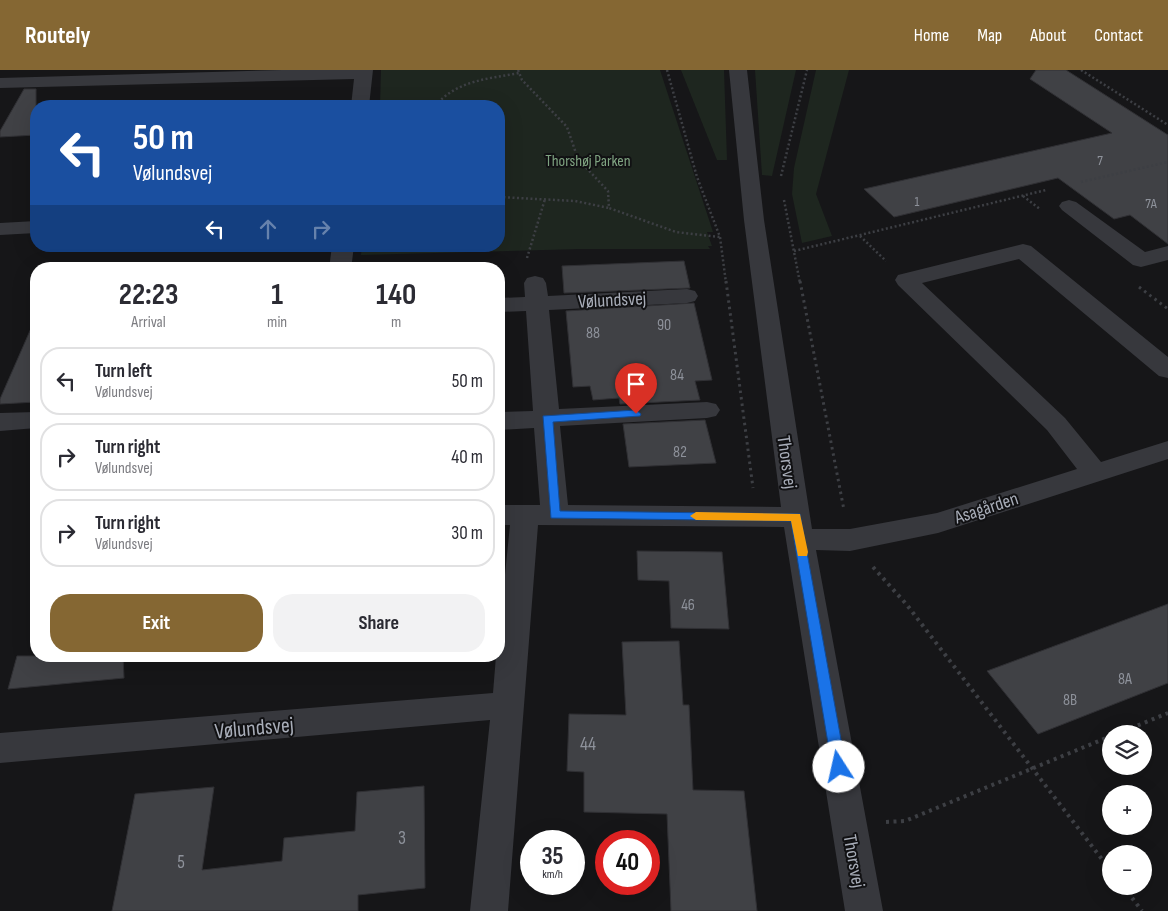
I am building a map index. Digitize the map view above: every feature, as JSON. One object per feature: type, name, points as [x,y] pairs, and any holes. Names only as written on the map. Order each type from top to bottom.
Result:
[{"type":"street","name":"Thorsvej","points":[[738,70],[754,220],[798,528],[864,911]]},
{"type":"street","points":[[0,83],[364,72],[361,100]]},
{"type":"street","points":[[1069,206],[1141,260],[1168,253]]},
{"type":"street","points":[[0,229],[30,227]]},
{"type":"street","points":[[906,280],[1023,251],[1168,370]]},
{"type":"street","points":[[906,280],[1056,424],[1095,473]]},
{"type":"street","points":[[536,293],[555,515]]},
{"type":"street","name":"Vølundsvej","points":[[505,303],[536,293],[687,296]]},
{"type":"street","points":[[505,421],[707,410]]},
{"type":"street","points":[[0,422],[30,420]]},
{"type":"street","name":"Asagården","points":[[798,528],[850,540],[938,523],[1168,450]]},
{"type":"street","points":[[489,911],[508,705],[512,515],[756,516],[798,528]]},
{"type":"street","name":"Vølundsvej","points":[[0,748],[508,705]]},
{"type":"path","points":[[667,70],[697,177],[720,237],[756,516]]},
{"type":"path","points":[[780,177],[806,70]]},
{"type":"path","points":[[1081,70],[1168,125]]},
{"type":"path","points":[[1084,72],[1090,70]]},
{"type":"path","points":[[440,100],[442,96],[456,87],[518,72],[522,80],[567,127],[578,160],[608,191],[609,208]]},
{"type":"path","points":[[1081,182],[1168,162]]},
{"type":"path","points":[[794,251],[1052,189]]},
{"type":"path","points":[[505,196],[575,201],[609,208],[676,232],[720,237]]},
{"type":"path","points":[[784,196],[850,540],[907,605],[1102,858]]},
{"type":"path","points":[[536,293],[525,274],[529,247],[545,199]]},
{"type":"path","points":[[859,235],[906,280]]},
{"type":"path","points":[[1139,725],[1168,713]]},
{"type":"path","points":[[849,824],[905,821],[1102,740]]},
{"type":"path","points":[[1130,895],[1142,911]]},
{"type":"green space","name":"Thorshøj Parken","points":[[381,70],[660,70],[713,232],[707,232],[712,246],[708,246],[710,249],[505,251],[505,100],[380,100]]},
{"type":"green space","points":[[681,70],[724,70],[727,160],[717,160]]},
{"type":"green space","points":[[755,70],[796,70],[772,176],[762,175]]},
{"type":"green space","points":[[816,70],[849,70],[816,194],[832,236],[802,243],[792,194],[794,168]]},
{"type":"green space","name":"Thorshøj Parken","points":[[361,252],[470,252],[361,255]]},
{"type":"building","points":[[1036,70],[1066,70],[1168,135],[1168,244],[1130,215],[1114,219],[1058,178],[894,217],[864,189],[1112,133],[1030,79]]},
{"type":"building","points":[[24,89],[36,89],[36,100],[30,100],[30,135],[0,137],[0,131]]},
{"type":"building","points":[[684,261],[690,288],[564,293],[562,266]]},
{"type":"building","points":[[694,303],[712,380],[695,381],[700,400],[620,404],[619,398],[593,400],[590,386],[573,387],[566,311]]},
{"type":"building","points":[[30,331],[30,402],[0,404],[0,399]]},
{"type":"building","points":[[705,420],[716,463],[629,467],[623,424]]},
{"type":"building","points":[[637,551],[722,552],[729,629],[671,628],[669,581],[638,580]]},
{"type":"building","points":[[1168,604],[1168,683],[1038,734],[987,671]]},
{"type":"building","points":[[679,641],[683,705],[689,705],[693,790],[744,791],[757,911],[671,911],[667,814],[584,812],[584,772],[567,771],[569,714],[626,715],[622,642]]},
{"type":"building","points":[[17,656],[30,656],[30,662],[123,662],[124,678],[8,689]]},
{"type":"building","points":[[424,786],[425,888],[358,895],[358,911],[112,911],[135,794],[214,787],[202,870],[282,861],[284,838],[355,831],[357,792]]},
{"type":"slow traffic","points":[[696,516],[796,517],[802,552]]},
{"type":"route","points":[[636,414],[547,418],[555,515],[796,517],[839,767]]}]
